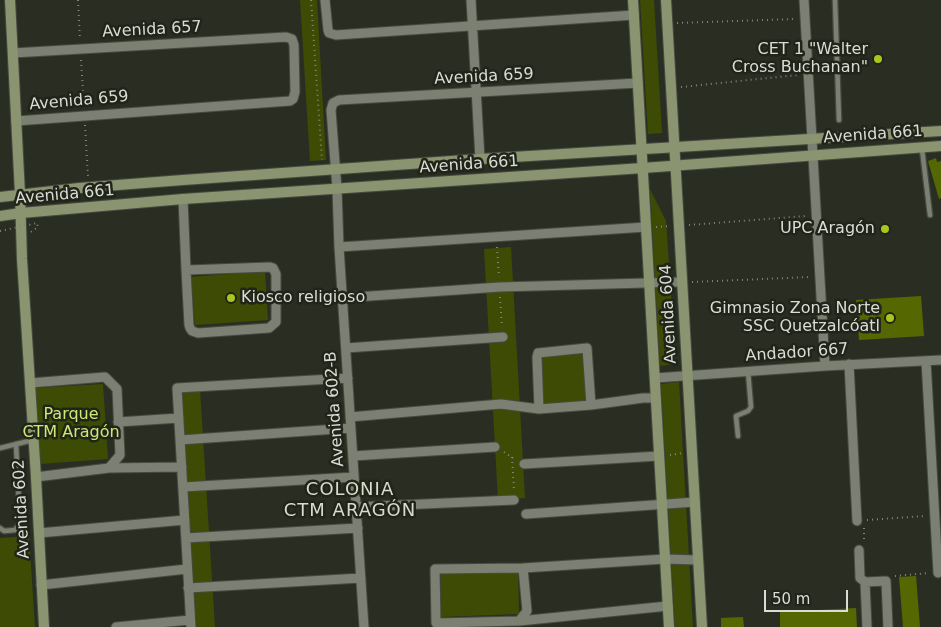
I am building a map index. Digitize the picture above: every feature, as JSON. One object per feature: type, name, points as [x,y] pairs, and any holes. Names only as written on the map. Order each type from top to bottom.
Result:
[{"type":"street","name":"Avenida 602","points":[[10,0],[22,259],[44,627]]},
{"type":"street","points":[[325,0],[327,27],[329,33],[336,35],[634,15]]},
{"type":"street","points":[[471,0],[480,159]]},
{"type":"street","name":"Avenida 604","points":[[633,0],[669,627]]},
{"type":"street","name":"Avenida 604","points":[[666,0],[702,627]]},
{"type":"street","points":[[804,0],[825,366]]},
{"type":"street","name":"Avenida 657","points":[[13,53],[286,37],[292,39],[294,45],[295,92],[293,99]]},
{"type":"street","name":"Avenida 659","points":[[333,103],[338,100],[638,83]]},
{"type":"street","name":"Avenida 659","points":[[16,121],[287,101],[293,99]]},
{"type":"street","name":"Avenida 602-B","points":[[333,103],[331,110],[338,189],[342,298],[364,627]]},
{"type":"street","name":"Avenida 661","points":[[0,197],[88,187],[336,169],[941,131]]},
{"type":"street","points":[[862,136],[862,151]]},
{"type":"street","name":"Avenida 661","points":[[0,216],[183,199],[941,146]]},
{"type":"street","points":[[183,199],[186,270],[190,328],[194,332],[269,328],[276,322],[276,274],[270,266],[186,270]]},
{"type":"street","points":[[339,247],[646,228]]},
{"type":"street","points":[[342,298],[500,287],[682,282]]},
{"type":"street","points":[[346,348],[503,337]]},
{"type":"street","points":[[539,408],[538,353],[587,348],[591,404]]},
{"type":"street","name":"Andador 667","points":[[655,378],[849,364],[941,360]]},
{"type":"street","points":[[926,361],[938,573]]},
{"type":"street","points":[[849,364],[857,521]]},
{"type":"street","points":[[30,383],[105,377],[117,389],[120,455],[109,468]]},
{"type":"street","points":[[116,627],[190,623],[178,388],[348,378]]},
{"type":"street","points":[[350,417],[502,404],[539,408],[656,398]]},
{"type":"street","points":[[118,422],[179,418]]},
{"type":"street","points":[[180,440],[351,428]]},
{"type":"street","points":[[353,456],[495,447]]},
{"type":"street","points":[[524,464],[659,456]]},
{"type":"street","points":[[36,477],[109,468],[182,467]]},
{"type":"street","points":[[183,487],[354,476]]},
{"type":"street","points":[[356,507],[514,500]]},
{"type":"street","points":[[526,514],[695,502]]},
{"type":"street","points":[[38,533],[185,520]]},
{"type":"street","points":[[186,538],[358,528]]},
{"type":"street","points":[[859,550],[860,578],[865,582],[886,581],[888,627]]},
{"type":"street","points":[[668,606],[519,624],[436,623],[435,569],[523,568],[665,559],[698,560]]},
{"type":"street","points":[[519,624],[527,611],[523,568]]},
{"type":"street","points":[[41,585],[187,569]]},
{"type":"street","points":[[188,588],[361,578]]},
{"type":"street","points":[[865,582],[867,627]]},
{"type":"lane","points":[[835,0],[839,120]]},
{"type":"lane","points":[[922,147],[930,215]]},
{"type":"lane","points":[[738,436],[736,416],[751,408],[748,371]]},
{"type":"lane","points":[[0,448],[33,440]]},
{"type":"lane","points":[[0,528],[4,531],[15,530],[20,523],[16,444]]},
{"type":"path","points":[[78,0],[88,187]]},
{"type":"path","points":[[311,0],[322,170]]},
{"type":"path","points":[[667,24],[804,18]]},
{"type":"path","points":[[671,88],[807,74]]},
{"type":"path","points":[[646,228],[816,216]]},
{"type":"path","points":[[0,231],[37,223],[38,227]]},
{"type":"path","points":[[682,282],[819,277]]},
{"type":"path","points":[[495,447],[524,464]]},
{"type":"path","points":[[659,456],[692,452]]},
{"type":"path","points":[[512,457],[514,500]]},
{"type":"path","points":[[857,521],[935,516]]},
{"type":"path","points":[[893,576],[938,573]]},
{"type":"green space","points":[[300,0],[317,0],[326,160],[310,161]]},
{"type":"green space","points":[[640,0],[654,0],[662,133],[648,134]]},
{"type":"green space","points":[[650,189],[666,221],[676,364],[660,366]]},
{"type":"green space","points":[[511,247],[525,498],[498,500],[484,249]]},
{"type":"green space","points":[[265,271],[268,320],[195,325],[191,277]]},
{"type":"green space","points":[[585,353],[587,402],[542,404],[539,355]]},
{"type":"green space","points":[[679,382],[693,627],[675,627],[661,384]]},
{"type":"green space","name":"Parque CTM Aragón","points":[[103,384],[108,459],[40,464],[35,388]]},
{"type":"green space","points":[[200,390],[215,627],[193,627],[178,391]]},
{"type":"green space","points":[[29,536],[35,627],[0,627],[0,538]]},
{"type":"green space","points":[[518,570],[519,614],[441,617],[441,573]]},
{"type":"building","points":[[936,158],[937,162],[941,161],[941,198],[939,199],[928,161]]},
{"type":"building","name":"Gimnasio Zona Norte SSC Quetzalcóatl","points":[[921,296],[924,336],[859,340],[856,300]]},
{"type":"building","points":[[916,576],[920,627],[903,627],[899,577]]},
{"type":"building","points":[[856,608],[857,627],[780,627],[780,612]]},
{"type":"building","points":[[743,617],[744,627],[721,627],[721,618]]},
{"type":"place","name":"CET 1 \"Walter Cross Buchanan\"","points":[[878,59]]},
{"type":"place","name":"UPC Aragón","points":[[885,229]]},
{"type":"place","name":"Kiosco religioso","points":[[231,298]]},
{"type":"place","name":"Gimnasio Zona Norte SSC Quetzalcóatl","points":[[890,318]]},
{"type":"district","name":"COLONIA CTM ARAGÓN","points":[[350,500]]}]
